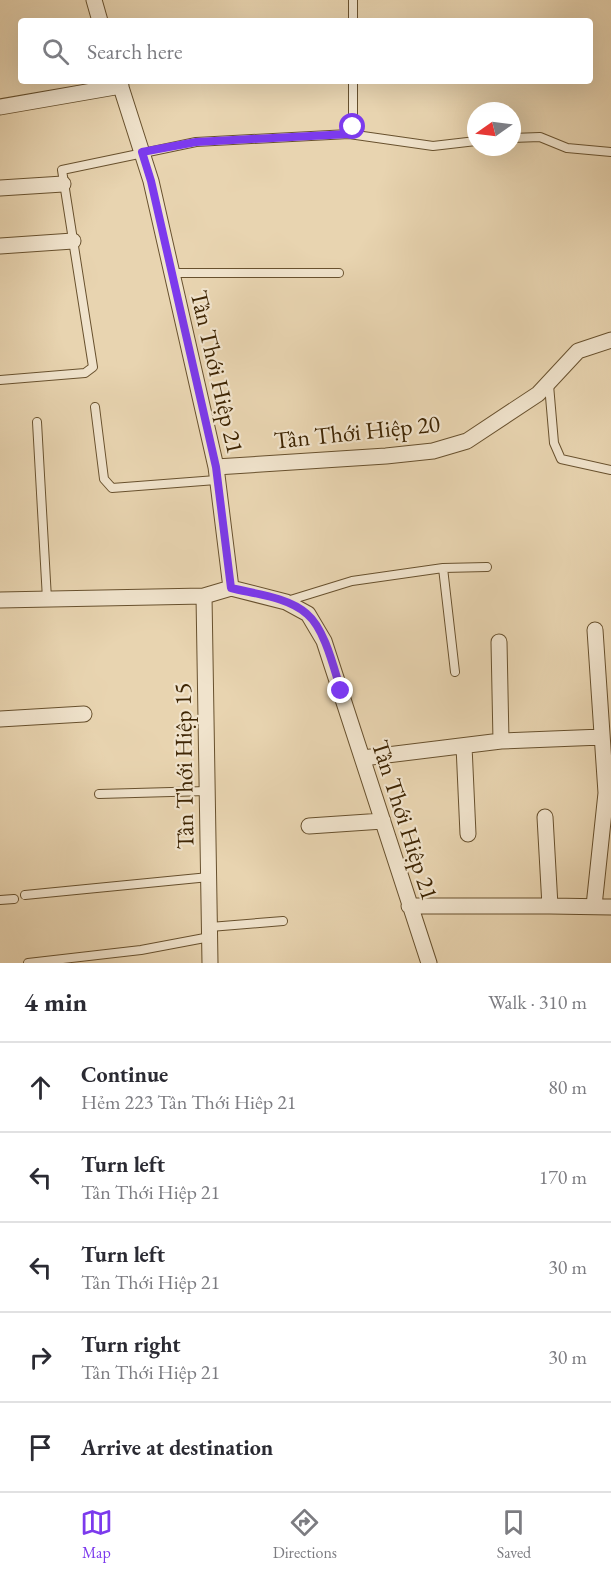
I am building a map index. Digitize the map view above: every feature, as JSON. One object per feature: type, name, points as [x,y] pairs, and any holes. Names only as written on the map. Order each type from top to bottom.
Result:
[{"type":"street","points":[[94,0],[99,18]]},
{"type":"street","points":[[0,107],[120,84]]},
{"type":"street","name":"Tân Thới Hiệp 21","points":[[120,84],[151,181],[172,273],[216,474],[231,588],[286,602],[308,614],[324,641],[429,963]]},
{"type":"street","points":[[0,188],[63,184]]},
{"type":"street","points":[[0,246],[73,241]]},
{"type":"street","name":"Tân Thới Hiệp 20","points":[[216,474],[433,451],[467,441],[492,427],[538,394],[578,351],[611,340]]},
{"type":"street","points":[[0,600],[204,596],[231,588]]},
{"type":"street","name":"Tân Thới Hiệp 15","points":[[204,596],[210,963]]},
{"type":"street","points":[[594,906],[606,793],[596,630]]},
{"type":"street","points":[[499,642],[501,741]]},
{"type":"street","points":[[0,719],[84,714]]},
{"type":"street","points":[[363,758],[501,741],[602,737]]},
{"type":"street","points":[[464,746],[468,834]]},
{"type":"street","points":[[545,817],[550,906]]},
{"type":"street","points":[[309,826],[382,821]]},
{"type":"street","points":[[409,906],[611,907]]},
{"type":"lane","points":[[353,0],[353,18]]},
{"type":"lane","points":[[349,134],[353,127],[353,84]]},
{"type":"lane","points":[[0,380],[85,373],[93,367],[62,170],[196,142],[349,134],[434,146],[467,142]]},
{"type":"lane","points":[[521,138],[540,137],[567,148],[611,152]]},
{"type":"lane","points":[[172,273],[339,273]]},
{"type":"lane","points":[[549,383],[554,442],[561,459],[611,470]]},
{"type":"lane","points":[[95,407],[104,479],[112,488],[216,474]]},
{"type":"lane","points":[[38,422],[47,598]]},
{"type":"lane","points":[[286,602],[352,580],[443,568],[487,567]]},
{"type":"lane","points":[[443,568],[455,672]]},
{"type":"lane","points":[[99,794],[207,791]]},
{"type":"lane","points":[[25,895],[209,877]]},
{"type":"lane","points":[[0,900],[14,899]]},
{"type":"lane","points":[[28,963],[141,950],[210,932],[283,921]]},
{"type":"route","points":[[341,691],[324,641],[308,614],[286,602],[231,588],[216,467],[151,181],[142,152],[196,142],[349,134],[353,127]]}]
